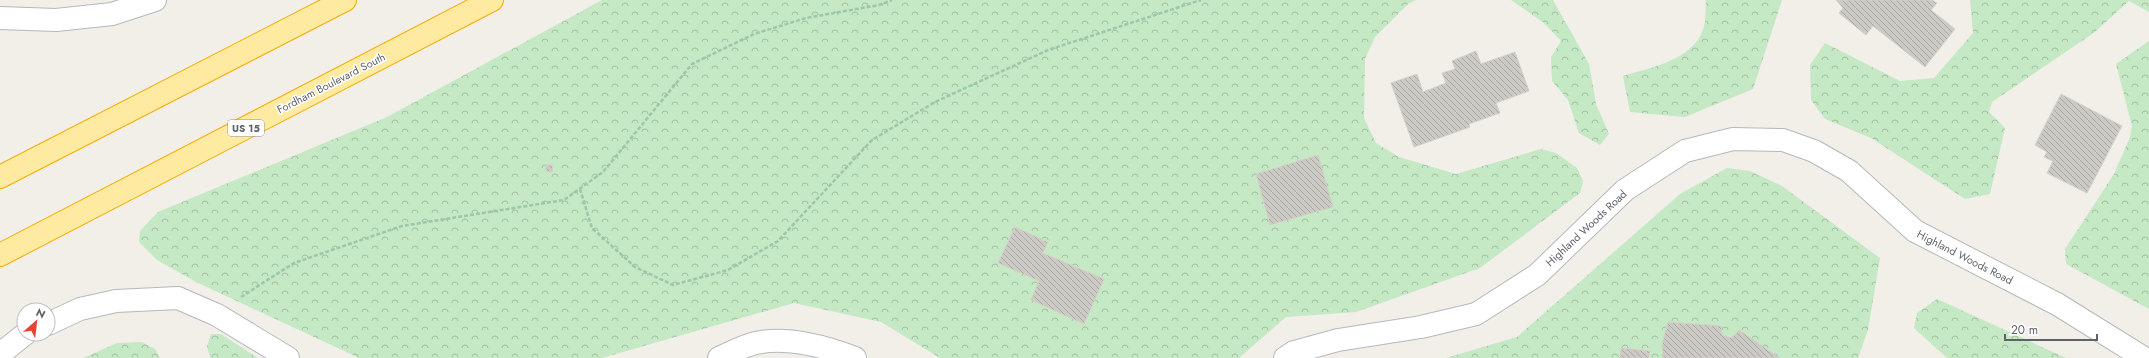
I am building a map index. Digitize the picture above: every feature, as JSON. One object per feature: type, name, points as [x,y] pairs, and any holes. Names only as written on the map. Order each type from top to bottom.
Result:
[{"type":"highway","points":[[0,177],[345,0]]},
{"type":"highway","name":"Fordham Boulevard South","points":[[0,255],[492,0]]},
{"type":"street","points":[[0,18],[56,20],[112,14],[155,0]]},
{"type":"street","name":"Highland Woods Road","points":[[1285,358],[1294,352],[1338,340],[1421,327],[1476,314],[1537,275],[1625,190],[1685,151],[1733,138],[1783,140],[1814,150],[1849,171],[1915,231],[2057,304],[2144,358]]},
{"type":"street","points":[[56,320],[80,309],[116,301],[178,298],[217,315],[288,358]]},
{"type":"street","points":[[0,354],[16,341]]},
{"type":"street","points":[[719,358],[756,343],[792,342],[832,349],[855,358]]},
{"type":"path","points":[[217,315],[250,290],[294,263],[402,226],[564,200],[603,172],[692,64],[754,34],[806,18],[879,5],[892,0]]},
{"type":"path","points":[[580,189],[592,228],[635,267],[674,285],[728,270],[778,241],[872,140],[935,102],[1048,50],[1201,0]]},
{"type":"green space","points":[[602,0],[1416,0],[1409,3],[1375,37],[1365,59],[1364,118],[1376,143],[1399,157],[1456,174],[1541,149],[1556,153],[1577,168],[1583,181],[1580,193],[1480,268],[1356,312],[1286,317],[1239,358],[940,358],[881,322],[794,303],[602,358],[359,358],[196,282],[157,260],[139,242],[140,231],[158,212],[387,117]]},
{"type":"green space","points":[[1511,0],[1553,0],[1589,64],[1596,104],[1609,134],[1600,145],[1579,133],[1568,100],[1552,81],[1551,57],[1561,41],[1544,23]]},
{"type":"green space","points":[[1706,0],[1782,0],[1753,89],[1685,117],[1630,112],[1623,76],[1673,60],[1694,45],[1701,35],[1705,22]]},
{"type":"green space","points":[[1970,0],[2149,0],[2149,12],[2129,1],[2095,32],[1992,102],[1989,112],[2005,128],[1990,194],[1965,199],[1871,138],[1825,119],[1811,100],[1810,65],[1825,43],[1900,81],[1934,78],[1973,33]]},
{"type":"green space","points":[[2149,41],[2149,309],[2066,264],[2065,249],[2114,174],[2130,137],[2132,126],[2116,64]]},
{"type":"green space","points":[[1727,168],[1750,171],[1782,186],[1880,258],[1868,330],[1858,358],[1446,358],[1517,337],[1680,194]]},
{"type":"green space","points":[[1937,299],[2066,358],[1947,358],[1914,328],[1917,313]]},
{"type":"green space","points":[[211,334],[221,334],[258,358],[210,358],[207,346]]},
{"type":"green space","points":[[142,342],[155,349],[160,358],[83,358],[117,343]]},
{"type":"building","points":[[1836,0],[1932,0],[1937,3],[1931,10],[1955,29],[1925,67],[1873,26],[1866,35],[1839,13],[1843,8]]},
{"type":"building","points":[[1476,51],[1481,64],[1515,52],[1529,91],[1496,103],[1500,113],[1469,124],[1470,127],[1414,147],[1391,83],[1417,74],[1423,92],[1446,83],[1442,73],[1455,69],[1452,61]]},
{"type":"building","points":[[2061,94],[2122,126],[2087,193],[2047,173],[2053,161],[2044,157],[2047,152],[2035,145]]},
{"type":"building","points":[[1318,155],[1333,207],[1270,225],[1256,174]]},
{"type":"building","points":[[546,165],[553,165],[552,172],[546,171]]},
{"type":"building","points":[[1015,227],[1048,242],[1043,253],[1104,279],[1084,324],[1031,300],[1039,281],[998,263]]},
{"type":"building","points":[[1668,322],[1721,326],[1722,335],[1732,338],[1739,330],[1780,358],[1663,358],[1662,344]]},
{"type":"building","points":[[1621,348],[1650,351],[1649,358],[1620,358]]}]
